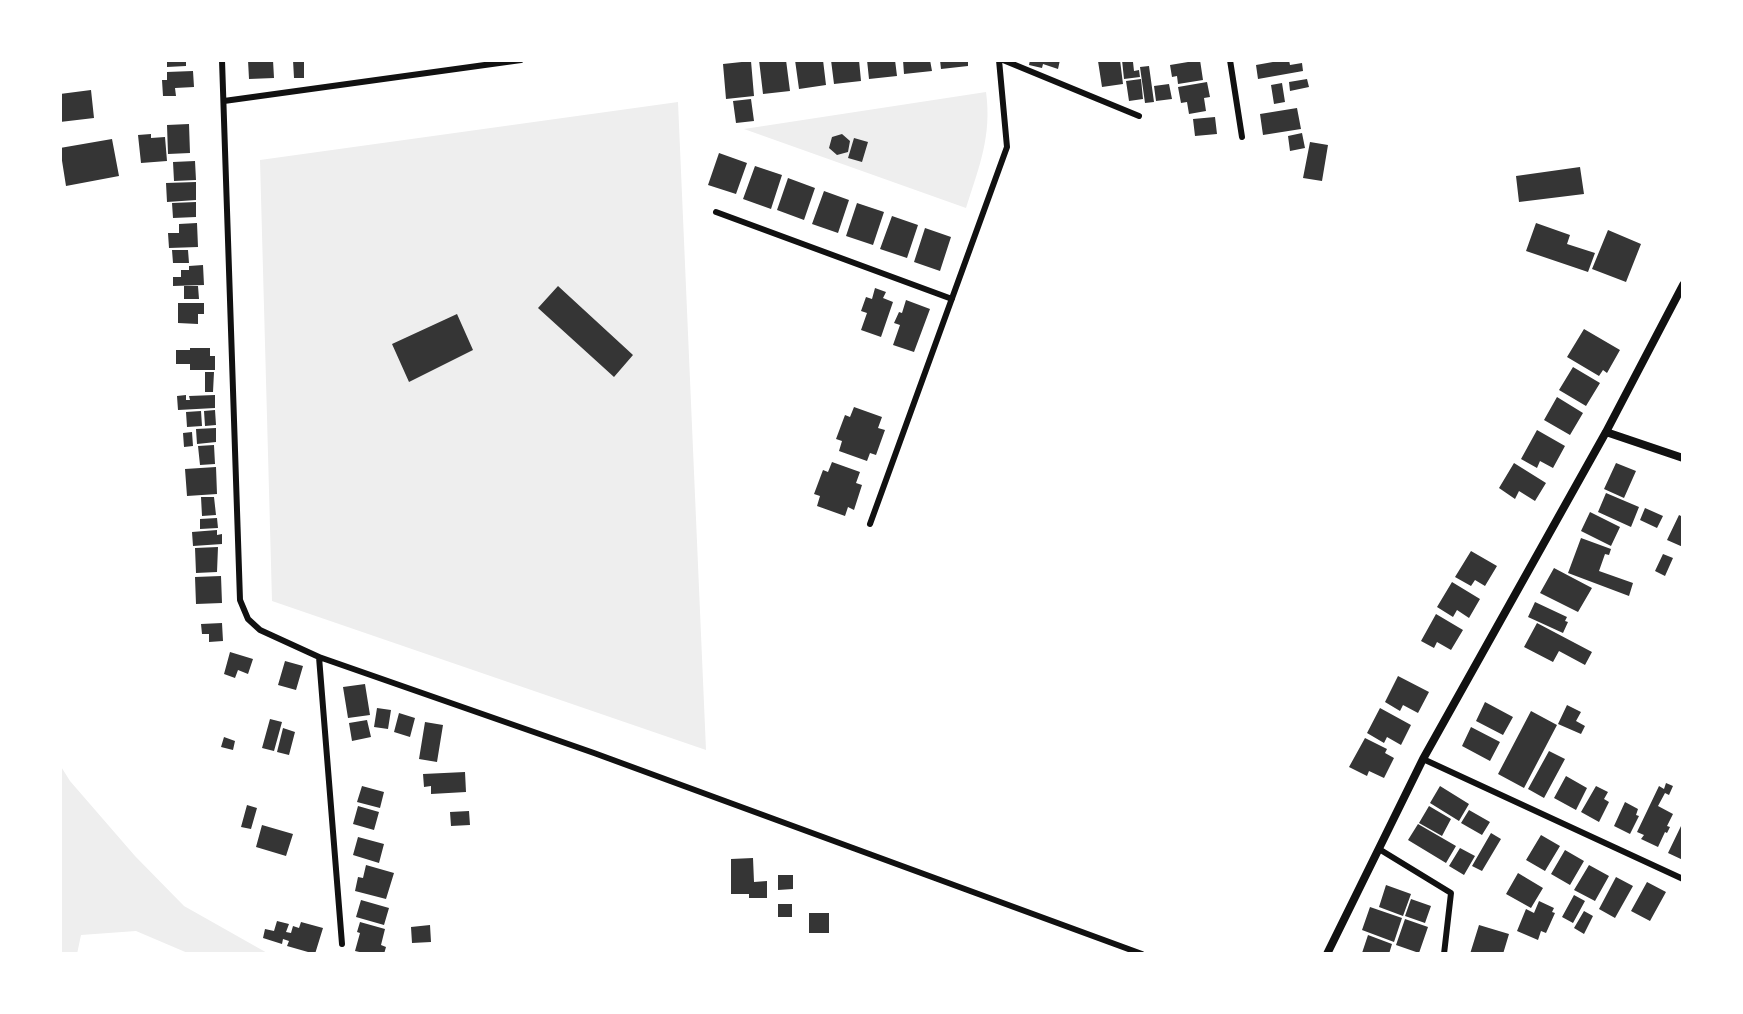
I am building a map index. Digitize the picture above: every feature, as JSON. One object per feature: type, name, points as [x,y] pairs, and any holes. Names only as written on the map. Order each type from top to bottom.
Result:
[{"type":"street","points":[[222,60],[240,600],[248,619],[260,630],[319,657],[594,753],[1142,954]]},
{"type":"street","points":[[224,101],[521,60]]},
{"type":"street","points":[[870,524],[1007,147],[1001,60],[1139,116]]},
{"type":"street","points":[[1230,60],[1242,137]]},
{"type":"street","points":[[716,212],[952,299]]},
{"type":"street","points":[[1327,954],[1423,759],[1606,432],[1683,285]]},
{"type":"street","points":[[1606,432],[1683,458]]},
{"type":"street","points":[[319,657],[342,944]]},
{"type":"street","points":[[1423,759],[1683,879]]},
{"type":"street","points":[[1379,849],[1451,893],[1444,954]]},
{"type":"shaded area","points":[[986,92],[986,137],[980,165],[966,208],[744,129]]},
{"type":"shaded area","points":[[678,102],[706,750],[272,601],[260,160]]},
{"type":"shaded area","points":[[60,765],[70,781],[135,856],[184,906],[269,954],[190,954],[136,931],[81,935],[77,954],[60,954]]},
{"type":"building","points":[[167,60],[186,60],[186,66],[167,67]]},
{"type":"building","points":[[248,60],[273,60],[274,78],[249,79]]},
{"type":"building","points":[[293,60],[304,60],[304,78],[294,78]]},
{"type":"building","points":[[759,60],[786,60],[790,91],[763,94]]},
{"type":"building","points":[[795,60],[823,60],[826,85],[799,89]]},
{"type":"building","points":[[831,60],[859,60],[861,81],[834,84]]},
{"type":"building","points":[[867,60],[895,60],[897,76],[869,79]]},
{"type":"building","points":[[903,60],[930,60],[932,71],[904,74]]},
{"type":"building","points":[[940,60],[968,60],[968,66],[941,69]]},
{"type":"building","points":[[1030,60],[1060,60],[1058,69],[1043,64],[1042,68],[1029,65]]},
{"type":"building","points":[[1120,60],[1123,84],[1102,87],[1098,61]]},
{"type":"building","points":[[1122,60],[1133,62],[1134,71],[1139,70],[1140,77],[1124,79]]},
{"type":"building","points":[[1200,60],[1203,80],[1178,84],[1177,76],[1172,77],[1170,65]]},
{"type":"building","points":[[1289,60],[1290,65],[1302,63],[1303,71],[1258,79],[1256,65]]},
{"type":"building","points":[[751,61],[754,96],[726,99],[723,64]]},
{"type":"building","points":[[1149,66],[1154,102],[1145,103],[1140,67]]},
{"type":"building","points":[[193,71],[194,87],[175,88],[176,96],[163,96],[162,80],[167,80],[167,72]]},
{"type":"building","points":[[1141,79],[1143,99],[1129,101],[1126,81]]},
{"type":"building","points":[[1307,79],[1309,87],[1290,91],[1289,82]]},
{"type":"building","points":[[1207,82],[1210,97],[1204,98],[1206,111],[1189,114],[1187,102],[1181,103],[1178,87]]},
{"type":"building","points":[[1282,83],[1285,102],[1274,104],[1271,85]]},
{"type":"building","points":[[1169,84],[1172,99],[1156,101],[1154,86]]},
{"type":"building","points":[[91,90],[94,118],[60,122],[60,94]]},
{"type":"building","points":[[751,99],[754,121],[736,123],[733,101]]},
{"type":"building","points":[[1297,108],[1301,129],[1263,135],[1260,114]]},
{"type":"building","points":[[1215,117],[1217,134],[1195,136],[1193,119]]},
{"type":"building","points":[[189,124],[190,153],[168,154],[167,125]]},
{"type":"building","points":[[1302,133],[1305,148],[1290,151],[1288,136]]},
{"type":"building","points":[[151,134],[151,138],[165,137],[167,161],[141,163],[138,135]]},
{"type":"building","points":[[842,134],[850,141],[848,152],[837,155],[829,148],[832,137]]},
{"type":"building","points":[[854,138],[868,142],[862,162],[848,158]]},
{"type":"building","points":[[112,139],[119,176],[66,186],[60,148]]},
{"type":"building","points":[[1310,142],[1328,145],[1322,181],[1303,178]]},
{"type":"building","points":[[719,153],[747,163],[736,194],[708,185]]},
{"type":"building","points":[[195,161],[196,180],[174,181],[173,162]]},
{"type":"building","points":[[755,166],[782,175],[771,209],[743,199]]},
{"type":"building","points":[[1580,167],[1584,194],[1519,202],[1516,176]]},
{"type":"building","points":[[788,178],[815,188],[804,220],[777,210]]},
{"type":"building","points":[[196,182],[196,200],[167,202],[166,183]]},
{"type":"building","points":[[824,191],[849,200],[838,233],[812,224]]},
{"type":"building","points":[[196,202],[196,217],[173,218],[172,203]]},
{"type":"building","points":[[857,203],[884,212],[873,245],[846,236]]},
{"type":"building","points":[[892,216],[918,225],[907,258],[880,249]]},
{"type":"building","points":[[197,223],[198,247],[169,248],[168,233],[179,233],[179,224]]},
{"type":"building","points":[[1536,223],[1570,235],[1567,244],[1595,253],[1588,272],[1526,251]]},
{"type":"building","points":[[925,228],[951,237],[940,271],[914,262]]},
{"type":"building","points":[[1608,230],[1641,244],[1626,282],[1592,269]]},
{"type":"building","points":[[172,250],[188,250],[189,263],[173,263]]},
{"type":"building","points":[[203,265],[204,285],[173,286],[173,277],[181,277],[181,270],[189,270],[189,266]]},
{"type":"building","points":[[184,286],[198,286],[199,299],[184,299]]},
{"type":"building","points":[[558,286],[633,355],[614,377],[538,308]]},
{"type":"building","points":[[875,288],[886,292],[883,298],[893,302],[881,337],[861,330],[867,313],[861,311],[866,297],[872,299]]},
{"type":"building","points":[[906,300],[930,309],[914,352],[893,345],[900,325],[894,323],[899,312],[902,313]]},
{"type":"building","points":[[178,303],[204,303],[204,314],[198,314],[198,324],[178,323]]},
{"type":"building","points":[[457,314],[473,350],[409,382],[392,344]]},
{"type":"building","points":[[1584,329],[1620,350],[1607,373],[1603,370],[1599,376],[1567,357]]},
{"type":"building","points":[[190,348],[210,348],[210,356],[215,356],[215,370],[190,370],[190,364],[176,364],[176,350],[190,350]]},
{"type":"building","points":[[1573,367],[1600,383],[1586,406],[1559,390]]},
{"type":"building","points":[[205,372],[214,372],[213,392],[205,392]]},
{"type":"building","points":[[186,395],[186,400],[190,400],[189,396],[215,395],[215,408],[178,410],[177,396]]},
{"type":"building","points":[[1557,397],[1583,413],[1570,435],[1544,420]]},
{"type":"building","points":[[854,407],[882,417],[878,428],[885,430],[876,455],[870,453],[867,461],[839,451],[842,441],[836,439],[845,415],[850,417]]},
{"type":"building","points":[[215,410],[216,425],[205,426],[204,411]]},
{"type":"building","points":[[201,411],[202,426],[187,427],[186,412]]},
{"type":"building","points":[[216,428],[216,442],[197,444],[196,429]]},
{"type":"building","points":[[1537,430],[1565,446],[1553,468],[1540,461],[1537,468],[1521,459]]},
{"type":"building","points":[[192,432],[193,446],[184,447],[183,433]]},
{"type":"building","points":[[214,445],[215,464],[200,465],[198,446]]},
{"type":"building","points":[[832,462],[860,472],[856,483],[862,485],[854,510],[848,507],[845,516],[817,506],[820,496],[814,494],[823,470],[828,472]]},
{"type":"building","points":[[1514,463],[1546,483],[1535,501],[1519,491],[1515,499],[1499,488]]},
{"type":"building","points":[[1616,463],[1636,471],[1624,498],[1604,489]]},
{"type":"building","points":[[216,467],[217,494],[187,496],[185,469]]},
{"type":"building","points":[[1606,493],[1639,507],[1631,527],[1598,512]]},
{"type":"building","points":[[201,497],[214,497],[216,515],[202,516]]},
{"type":"building","points":[[1645,508],[1663,516],[1657,528],[1640,520]]},
{"type":"building","points":[[1590,512],[1620,527],[1611,546],[1581,531]]},
{"type":"building","points":[[1679,515],[1683,517],[1683,547],[1667,540]]},
{"type":"building","points":[[217,518],[218,528],[200,529],[200,519]]},
{"type":"building","points":[[217,530],[217,535],[222,534],[222,544],[193,546],[192,532]]},
{"type":"building","points":[[1581,538],[1611,549],[1609,555],[1605,554],[1599,571],[1633,583],[1629,596],[1568,573]]},
{"type":"building","points":[[218,547],[217,572],[196,573],[195,548]]},
{"type":"building","points":[[1471,551],[1497,566],[1485,586],[1475,580],[1471,586],[1455,577]]},
{"type":"building","points":[[1663,554],[1673,558],[1665,576],[1655,571]]},
{"type":"building","points":[[1554,568],[1592,588],[1578,612],[1540,593]]},
{"type":"building","points":[[221,576],[222,603],[196,604],[195,577]]},
{"type":"building","points":[[1452,582],[1480,599],[1469,618],[1457,610],[1453,617],[1437,607]]},
{"type":"building","points":[[1535,602],[1567,617],[1565,621],[1568,622],[1563,633],[1528,617]]},
{"type":"building","points":[[1436,614],[1463,630],[1451,650],[1437,642],[1434,648],[1421,641]]},
{"type":"building","points":[[222,623],[223,641],[209,642],[209,634],[202,634],[201,624]]},
{"type":"building","points":[[1537,623],[1592,652],[1585,665],[1559,651],[1553,662],[1524,647]]},
{"type":"building","points":[[230,652],[253,659],[248,674],[238,670],[235,678],[224,674]]},
{"type":"building","points":[[285,661],[303,666],[296,690],[278,685]]},
{"type":"building","points":[[1398,676],[1429,692],[1418,713],[1403,705],[1400,711],[1385,702]]},
{"type":"building","points":[[365,684],[370,715],[348,718],[343,687]]},
{"type":"building","points":[[1485,702],[1513,717],[1503,735],[1476,721]]},
{"type":"building","points":[[1567,705],[1581,712],[1576,721],[1585,726],[1581,734],[1558,724]]},
{"type":"building","points":[[377,708],[391,710],[388,729],[374,727]]},
{"type":"building","points":[[1380,708],[1411,725],[1401,745],[1387,737],[1384,743],[1367,733]]},
{"type":"building","points":[[1531,711],[1557,725],[1524,788],[1498,774]]},
{"type":"building","points":[[399,713],[415,718],[410,737],[394,732]]},
{"type":"building","points":[[270,719],[282,722],[274,751],[262,748]]},
{"type":"building","points":[[367,720],[371,737],[352,741],[349,723]]},
{"type":"building","points":[[425,722],[443,725],[437,762],[419,759]]},
{"type":"building","points":[[1471,727],[1500,742],[1490,761],[1462,746]]},
{"type":"building","points":[[283,728],[295,732],[289,755],[277,752]]},
{"type":"building","points":[[224,737],[235,741],[233,750],[221,747]]},
{"type":"building","points":[[1365,738],[1387,749],[1385,753],[1394,758],[1384,778],[1369,771],[1367,776],[1349,767]]},
{"type":"building","points":[[1549,751],[1565,759],[1544,798],[1528,789]]},
{"type":"building","points":[[465,772],[466,792],[431,794],[431,786],[424,787],[423,774]]},
{"type":"building","points":[[1566,776],[1587,788],[1576,810],[1554,798]]},
{"type":"building","points":[[1666,783],[1673,786],[1669,795],[1665,793],[1658,806],[1673,814],[1667,826],[1670,827],[1658,847],[1641,839],[1644,835],[1637,832],[1659,786],[1664,789]]},
{"type":"building","points":[[362,786],[384,792],[380,808],[357,802]]},
{"type":"building","points":[[1440,786],[1469,804],[1459,821],[1430,803]]},
{"type":"building","points":[[1596,786],[1608,792],[1604,799],[1609,802],[1599,822],[1581,812]]},
{"type":"building","points":[[1625,802],[1638,809],[1636,815],[1639,816],[1630,834],[1614,826]]},
{"type":"building","points":[[247,805],[257,808],[251,829],[241,827]]},
{"type":"building","points":[[358,806],[379,812],[374,830],[353,824]]},
{"type":"building","points":[[1429,806],[1451,819],[1442,836],[1419,823]]},
{"type":"building","points":[[1469,810],[1490,822],[1482,835],[1461,823]]},
{"type":"building","points":[[469,811],[470,825],[451,826],[450,812]]},
{"type":"building","points":[[1418,824],[1456,846],[1446,863],[1408,840]]},
{"type":"building","points":[[262,825],[293,834],[286,856],[256,847]]},
{"type":"building","points":[[1681,826],[1683,827],[1683,860],[1668,853]]},
{"type":"building","points":[[1491,833],[1501,839],[1482,871],[1472,866]]},
{"type":"building","points":[[1541,835],[1560,846],[1545,871],[1526,860]]},
{"type":"building","points":[[358,837],[384,844],[379,863],[353,855]]},
{"type":"building","points":[[1460,848],[1475,856],[1464,875],[1449,866]]},
{"type":"building","points":[[1565,850],[1584,861],[1570,885],[1551,874]]},
{"type":"building","points":[[753,858],[754,882],[767,881],[767,898],[749,898],[749,894],[731,894],[731,859]]},
{"type":"building","points":[[366,865],[394,873],[386,899],[355,891],[358,877],[363,878]]},
{"type":"building","points":[[1589,865],[1609,876],[1595,901],[1574,890]]},
{"type":"building","points":[[1518,873],[1543,888],[1531,908],[1506,894]]},
{"type":"building","points":[[778,875],[793,875],[793,889],[778,890]]},
{"type":"building","points":[[1616,877],[1633,886],[1615,918],[1599,909]]},
{"type":"building","points":[[1647,882],[1666,892],[1650,921],[1631,911]]},
{"type":"building","points":[[1386,885],[1411,894],[1403,916],[1379,907]]},
{"type":"building","points":[[1574,895],[1585,901],[1573,923],[1562,917]]},
{"type":"building","points":[[1411,899],[1431,906],[1425,923],[1405,916]]},
{"type":"building","points":[[361,900],[389,908],[384,925],[356,917]]},
{"type":"building","points":[[1539,901],[1554,908],[1552,912],[1555,913],[1546,933],[1541,931],[1538,940],[1517,931],[1526,909],[1534,913]]},
{"type":"building","points":[[778,904],[792,904],[792,917],[778,917]]},
{"type":"building","points":[[1370,907],[1402,918],[1394,942],[1362,930]]},
{"type":"building","points":[[1584,911],[1593,916],[1584,934],[1574,928]]},
{"type":"building","points":[[809,913],[829,913],[829,933],[809,933]]},
{"type":"building","points":[[1405,919],[1428,927],[1419,953],[1396,945]]},
{"type":"building","points":[[277,921],[289,924],[286,932],[291,933],[293,926],[299,928],[301,922],[323,928],[315,954],[287,946],[289,941],[283,939],[282,944],[263,938],[265,929],[274,931]]},
{"type":"building","points":[[360,922],[385,929],[381,945],[386,947],[384,954],[355,951],[360,933],[357,932]]},
{"type":"building","points":[[430,925],[431,942],[412,943],[411,927]]},
{"type":"building","points":[[1479,925],[1509,934],[1503,954],[1470,954]]},
{"type":"building","points":[[1368,935],[1392,944],[1389,954],[1362,953]]}]
